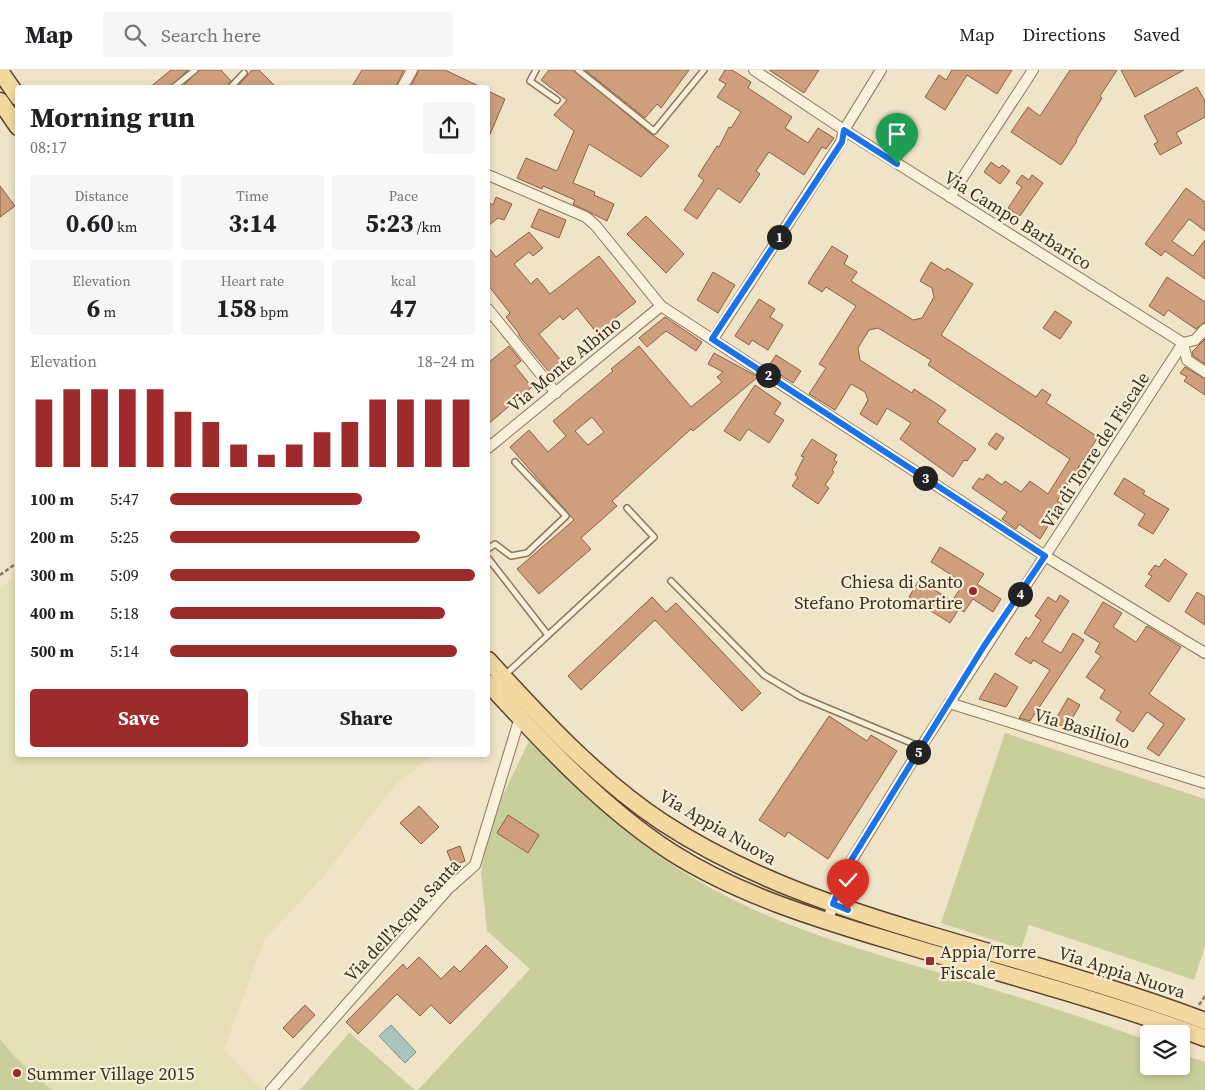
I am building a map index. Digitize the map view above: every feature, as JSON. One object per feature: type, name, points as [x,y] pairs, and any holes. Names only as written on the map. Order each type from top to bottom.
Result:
[{"type":"main road","points":[[0,71],[15,93]]},
{"type":"main road","points":[[0,100],[15,122]]},
{"type":"main road","name":"Via Appia Nuova","points":[[490,662],[587,762],[622,792],[662,821],[749,871],[833,904],[1201,1014]]},
{"type":"main road","name":"Via Appia Nuova","points":[[490,685],[597,794],[648,837],[687,861],[732,883],[827,921],[1131,1011],[1205,1038]]},
{"type":"street","points":[[404,85],[412,70]]},
{"type":"street","name":"Via Campo Barbarico","points":[[754,70],[844,130],[1183,343]]},
{"type":"street","points":[[712,339],[842,142],[844,130],[880,70]]},
{"type":"street","points":[[950,197],[1033,70]]},
{"type":"street","points":[[490,175],[573,210],[592,221],[661,306],[1045,556],[1205,653]]},
{"type":"street","name":"Via Monte Albino","points":[[490,446],[661,306]]},
{"type":"street","points":[[490,311],[556,393]]},
{"type":"street","name":"Via di Torre del Fiscale","points":[[827,921],[850,862],[920,747],[1183,343],[1195,340],[1205,329]]},
{"type":"street","points":[[1183,343],[1187,360],[1205,372]]},
{"type":"street","name":"Via Basiliolo","points":[[949,703],[1205,783]]},
{"type":"street","name":"Via dell'Acqua Santa","points":[[270,1090],[448,890],[475,865],[507,753],[520,717]]},
{"type":"lane","points":[[177,85],[195,70]]},
{"type":"lane","points":[[536,70],[530,81],[558,100]]},
{"type":"lane","points":[[578,70],[654,131],[704,70]]},
{"type":"lane","points":[[233,85],[244,73]]},
{"type":"lane","points":[[490,548],[495,544],[511,556],[527,553],[566,516],[515,462]]},
{"type":"lane","points":[[503,677],[654,537],[627,508]]},
{"type":"lane","points":[[490,561],[548,635]]},
{"type":"lane","points":[[671,581],[764,675],[801,697],[920,747]]},
{"type":"path","points":[[0,575],[15,564]]},
{"type":"path","points":[[1201,1014],[1205,996]]},
{"type":"shaded area","points":[[15,577],[15,757],[430,757],[395,785],[322,878],[264,940],[224,1049],[262,1090],[52,1090],[14,1056],[0,1039],[0,588]]},
{"type":"green space","points":[[1005,733],[1205,799],[1205,946],[1194,980],[1029,925],[1021,949],[941,923]]},
{"type":"green space","points":[[529,741],[597,806],[644,845],[696,880],[724,895],[800,929],[1042,1004],[1140,1038],[1140,1075],[1190,1075],[1190,1057],[1205,1062],[1205,1090],[418,1090],[530,969],[487,931],[481,872],[490,822]]},
{"type":"green space","points":[[350,1033],[415,1090],[300,1090]]},
{"type":"green space","name":"Summer Village 2015","points":[[0,1039],[14,1056],[52,1090],[0,1090]]},
{"type":"water","points":[[391,1025],[416,1052],[405,1063],[379,1036]]},
{"type":"building","points":[[171,70],[188,70],[172,85],[153,85]]},
{"type":"building","points":[[199,70],[221,70],[231,81],[228,85],[184,85]]},
{"type":"building","points":[[252,70],[259,70],[274,85],[239,85]]},
{"type":"building","points":[[362,70],[404,70],[396,85],[353,85]]},
{"type":"building","points":[[419,70],[445,70],[477,85],[412,85]]},
{"type":"building","points":[[549,70],[574,70],[651,134],[669,146],[641,177],[589,144],[573,183],[595,192],[594,195],[614,204],[607,221],[573,204],[575,200],[543,186],[542,189],[517,178],[526,158],[557,171],[574,131],[554,115],[567,100],[541,80]]},
{"type":"building","points":[[585,70],[689,70],[661,108],[657,104],[645,118]]},
{"type":"building","points":[[725,70],[732,70],[751,82],[748,88],[792,117],[785,128],[808,143],[818,128],[834,138],[826,149],[822,147],[804,175],[769,152],[756,171],[760,174],[740,203],[718,188],[697,219],[684,210],[704,180],[698,176],[717,146],[719,147],[729,127],[731,128],[741,112],[717,97],[726,84],[719,80]]},
{"type":"building","points":[[769,70],[819,70],[804,93]]},
{"type":"building","points":[[952,70],[1012,70],[997,94],[967,75],[945,110],[925,97],[939,75],[946,80]]},
{"type":"building","points":[[1070,70],[1117,70],[1100,96],[1102,98],[1077,141],[1061,165],[1011,132],[1028,107],[1040,116]]},
{"type":"building","points":[[1121,70],[1184,70],[1135,97]]},
{"type":"building","points":[[1197,87],[1205,101],[1205,117],[1176,133],[1182,143],[1160,155],[1154,144],[1158,142],[1144,116]]},
{"type":"building","points":[[490,92],[505,99],[490,134]]},
{"type":"building","points":[[991,162],[999,168],[1002,165],[1010,171],[1000,184],[984,172]]},
{"type":"building","points":[[1022,175],[1029,180],[1032,175],[1043,183],[1020,216],[1008,208],[1022,187],[1016,183]]},
{"type":"building","points":[[0,186],[15,206],[0,217]]},
{"type":"building","points":[[1186,188],[1205,202],[1205,231],[1189,219],[1172,241],[1193,256],[1205,240],[1205,279],[1165,251],[1161,256],[1145,244]]},
{"type":"building","points":[[496,197],[512,204],[504,220],[498,218],[490,224],[490,203],[493,205]]},
{"type":"building","points":[[539,209],[566,220],[559,238],[531,227]]},
{"type":"building","points":[[646,216],[684,254],[666,273],[627,234]]},
{"type":"building","points":[[529,232],[543,248],[533,256],[529,252],[514,264],[531,284],[537,278],[550,294],[599,256],[636,302],[610,322],[613,326],[599,336],[577,308],[563,320],[560,316],[539,334],[568,369],[555,379],[520,337],[506,317],[510,313],[490,288],[490,250],[496,257]]},
{"type":"building","points":[[832,246],[848,256],[844,264],[857,272],[851,281],[913,320],[922,318],[934,297],[932,288],[920,281],[931,262],[945,271],[947,268],[973,284],[941,335],[1036,397],[1042,389],[1051,395],[1046,403],[1098,437],[1057,501],[1062,504],[1040,539],[1019,524],[1016,529],[1002,519],[1007,512],[972,488],[979,478],[983,480],[987,474],[1002,485],[1005,481],[1021,492],[1030,481],[1048,494],[1070,459],[928,365],[931,360],[878,328],[869,330],[858,348],[860,360],[912,393],[914,389],[946,410],[937,422],[976,449],[967,461],[964,460],[953,477],[900,439],[911,423],[887,408],[877,425],[860,414],[868,400],[865,392],[851,384],[835,410],[809,394],[826,368],[819,364],[856,306],[826,287],[822,292],[808,283]]},
{"type":"building","points":[[713,272],[735,285],[718,313],[697,300]]},
{"type":"building","points":[[1167,277],[1205,302],[1205,322],[1196,329],[1168,310],[1164,316],[1149,306]]},
{"type":"building","points":[[759,299],[775,309],[770,317],[783,325],[768,350],[752,340],[749,345],[735,336]]},
{"type":"building","points":[[1055,311],[1072,322],[1060,339],[1043,328]]},
{"type":"building","points":[[665,317],[702,342],[696,351],[666,331],[647,347],[639,338]]},
{"type":"building","points":[[1205,339],[1205,364],[1193,356],[1192,352]]},
{"type":"building","points":[[509,346],[521,361],[515,366],[532,387],[490,422],[490,361]]},
{"type":"building","points":[[639,346],[691,407],[722,382],[717,377],[723,372],[708,364],[714,353],[758,377],[693,431],[691,429],[612,501],[617,506],[581,538],[591,549],[539,594],[517,569],[574,520],[510,447],[529,430],[548,452],[566,436],[553,421],[613,371],[611,369]],"holes":[[[592,417],[604,432],[588,445],[575,431]]]},
{"type":"building","points":[[776,355],[801,371],[793,383],[768,367]]},
{"type":"building","points":[[1185,367],[1205,379],[1205,395],[1184,381],[1187,377],[1180,373]]},
{"type":"building","points":[[755,385],[781,403],[774,414],[784,420],[769,443],[748,429],[740,441],[724,431]]},
{"type":"building","points":[[996,433],[1004,438],[996,450],[988,444]]},
{"type":"building","points":[[812,439],[837,455],[834,460],[837,462],[832,470],[834,472],[825,485],[829,488],[818,504],[792,486],[798,477],[795,475],[804,457],[801,456]]},
{"type":"building","points":[[1124,478],[1145,491],[1143,494],[1169,509],[1153,534],[1138,525],[1145,514],[1114,494]]},
{"type":"building","name":"Chiesa di Santo Stefano Protomartire","points":[[940,547],[984,574],[977,584],[1001,599],[993,612],[973,599],[964,612],[959,609],[950,623],[909,597],[919,580],[952,601],[964,583],[931,562]]},
{"type":"building","points":[[1165,559],[1187,574],[1169,602],[1145,586],[1152,576],[1148,574],[1155,565],[1159,567]]},
{"type":"building","points":[[1197,592],[1205,597],[1205,625],[1185,612]]},
{"type":"building","points":[[1060,595],[1069,601],[1042,642],[1061,653],[1073,633],[1084,640],[1030,721],[1019,718],[1050,670],[1033,660],[1031,664],[1015,654],[1026,637],[1029,639],[1041,620],[1035,616],[1048,597],[1056,602]]},
{"type":"building","points":[[652,597],[666,612],[676,603],[761,693],[742,711],[655,620],[581,690],[568,676]]},
{"type":"building","points":[[1103,602],[1122,613],[1113,627],[1136,642],[1147,626],[1181,647],[1149,694],[1185,719],[1159,756],[1147,748],[1164,724],[1147,712],[1133,732],[1116,720],[1121,712],[1100,698],[1105,690],[1086,677],[1101,656],[1095,652],[1100,643],[1084,633]]},
{"type":"building","points":[[995,673],[1018,687],[1006,707],[979,699]]},
{"type":"building","points":[[1068,698],[1080,705],[1066,729],[1054,722]]},
{"type":"building","points":[[829,716],[867,741],[871,735],[897,751],[828,859],[788,832],[785,837],[759,820]]},
{"type":"building","points":[[419,806],[439,827],[421,844],[400,823]]},
{"type":"building","points":[[508,815],[539,835],[528,853],[497,833]]},
{"type":"building","points":[[460,846],[465,861],[453,866],[447,851]]},
{"type":"building","points":[[486,945],[508,967],[450,1024],[431,1005],[420,1016],[397,994],[358,1034],[346,1022],[403,964],[407,969],[419,957],[441,979],[454,966],[460,972]]},
{"type":"building","points":[[305,1005],[315,1015],[293,1038],[283,1028]]},
{"type":"place","name":"Chiesa di Santo Stefano Protomartire","points":[[973,591]]},
{"type":"place","name":"Appia/Torre Fiscale","points":[[930,961]]},
{"type":"place","name":"Summer Village 2015","points":[[17,1073]]},
{"type":"route","points":[[848,910],[833,904],[850,862],[984,646],[1045,556],[712,339],[842,142],[844,130],[897,164]]}]
